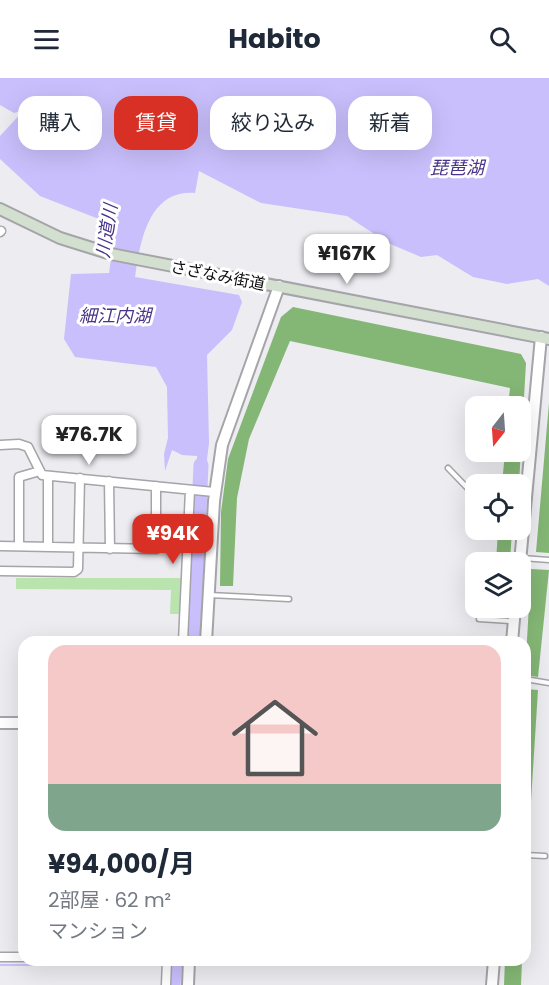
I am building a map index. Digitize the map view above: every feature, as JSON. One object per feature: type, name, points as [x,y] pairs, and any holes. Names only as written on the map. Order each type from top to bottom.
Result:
[{"type":"main road","name":"さざなみ街道","points":[[0,209],[60,238],[111,254],[545,338]]},
{"type":"street","points":[[206,636],[211,492],[222,445],[279,286]]},
{"type":"street","points":[[527,474],[545,338]]},
{"type":"street","points":[[0,445],[19,444],[28,447],[44,473],[48,546]]},
{"type":"street","points":[[19,546],[19,477],[44,473],[211,492]]},
{"type":"street","points":[[0,571],[74,572],[80,565],[80,478]]},
{"type":"street","points":[[109,481],[110,549]]},
{"type":"street","points":[[0,546],[156,549],[156,486]]},
{"type":"street","points":[[183,636],[192,490]]},
{"type":"street","points":[[512,636],[513,618]]},
{"type":"street","points":[[0,723],[18,723]]},
{"type":"street","points":[[0,957],[18,957]]},
{"type":"street","points":[[166,985],[167,966]]},
{"type":"street","points":[[188,985],[189,966]]},
{"type":"street","points":[[492,985],[494,966]]},
{"type":"lane","points":[[448,468],[465,486]]},
{"type":"lane","points":[[531,560],[549,560]]},
{"type":"lane","points":[[208,595],[289,599]]},
{"type":"lane","points":[[478,619],[513,621]]},
{"type":"lane","points":[[531,680],[549,683]]},
{"type":"lane","points":[[531,855],[545,856]]},
{"type":"green space","points":[[293,307],[521,354],[526,363],[524,396],[509,396],[510,388],[290,341],[249,439],[237,498],[233,586],[220,586],[221,512],[228,459],[281,317]]},
{"type":"green space","points":[[549,403],[549,553],[536,552]]},
{"type":"green space","points":[[504,462],[520,462],[520,474],[503,474]]},
{"type":"green space","points":[[497,540],[511,540],[511,552],[497,552]]},
{"type":"green space","points":[[531,569],[549,570],[538,677],[531,676],[531,636],[527,636],[528,618],[531,618]]},
{"type":"green space","points":[[16,578],[182,578],[180,614],[170,614],[171,590],[16,589]]},
{"type":"green space","points":[[531,689],[538,690],[531,801]]},
{"type":"green space","points":[[505,966],[522,966],[521,985],[504,985]]},
{"type":"water","name":"琵琶湖","points":[[0,78],[549,78],[549,286],[538,279],[507,284],[473,277],[437,255],[421,257],[388,243],[347,216],[261,203],[199,171],[195,193],[179,194],[167,199],[157,208],[144,234],[135,277],[239,295],[242,302],[232,330],[207,355],[209,443],[204,484],[198,485],[197,456],[182,455],[172,450],[165,471],[164,454],[168,438],[167,387],[156,367],[75,357],[64,339],[71,274],[109,273],[114,238],[109,223],[40,196],[0,159],[0,136],[18,116],[18,150],[102,150],[102,96],[18,96],[18,112],[14,113],[0,105]]},
{"type":"waterway","name":"川道川","points":[[193,636],[201,465]]},
{"type":"waterway","points":[[0,965],[18,965]]},
{"type":"waterway","name":"川道川","points":[[173,985],[175,966]]},
{"type":"water label","name":"細江内湖","points":[[115,316]]}]
